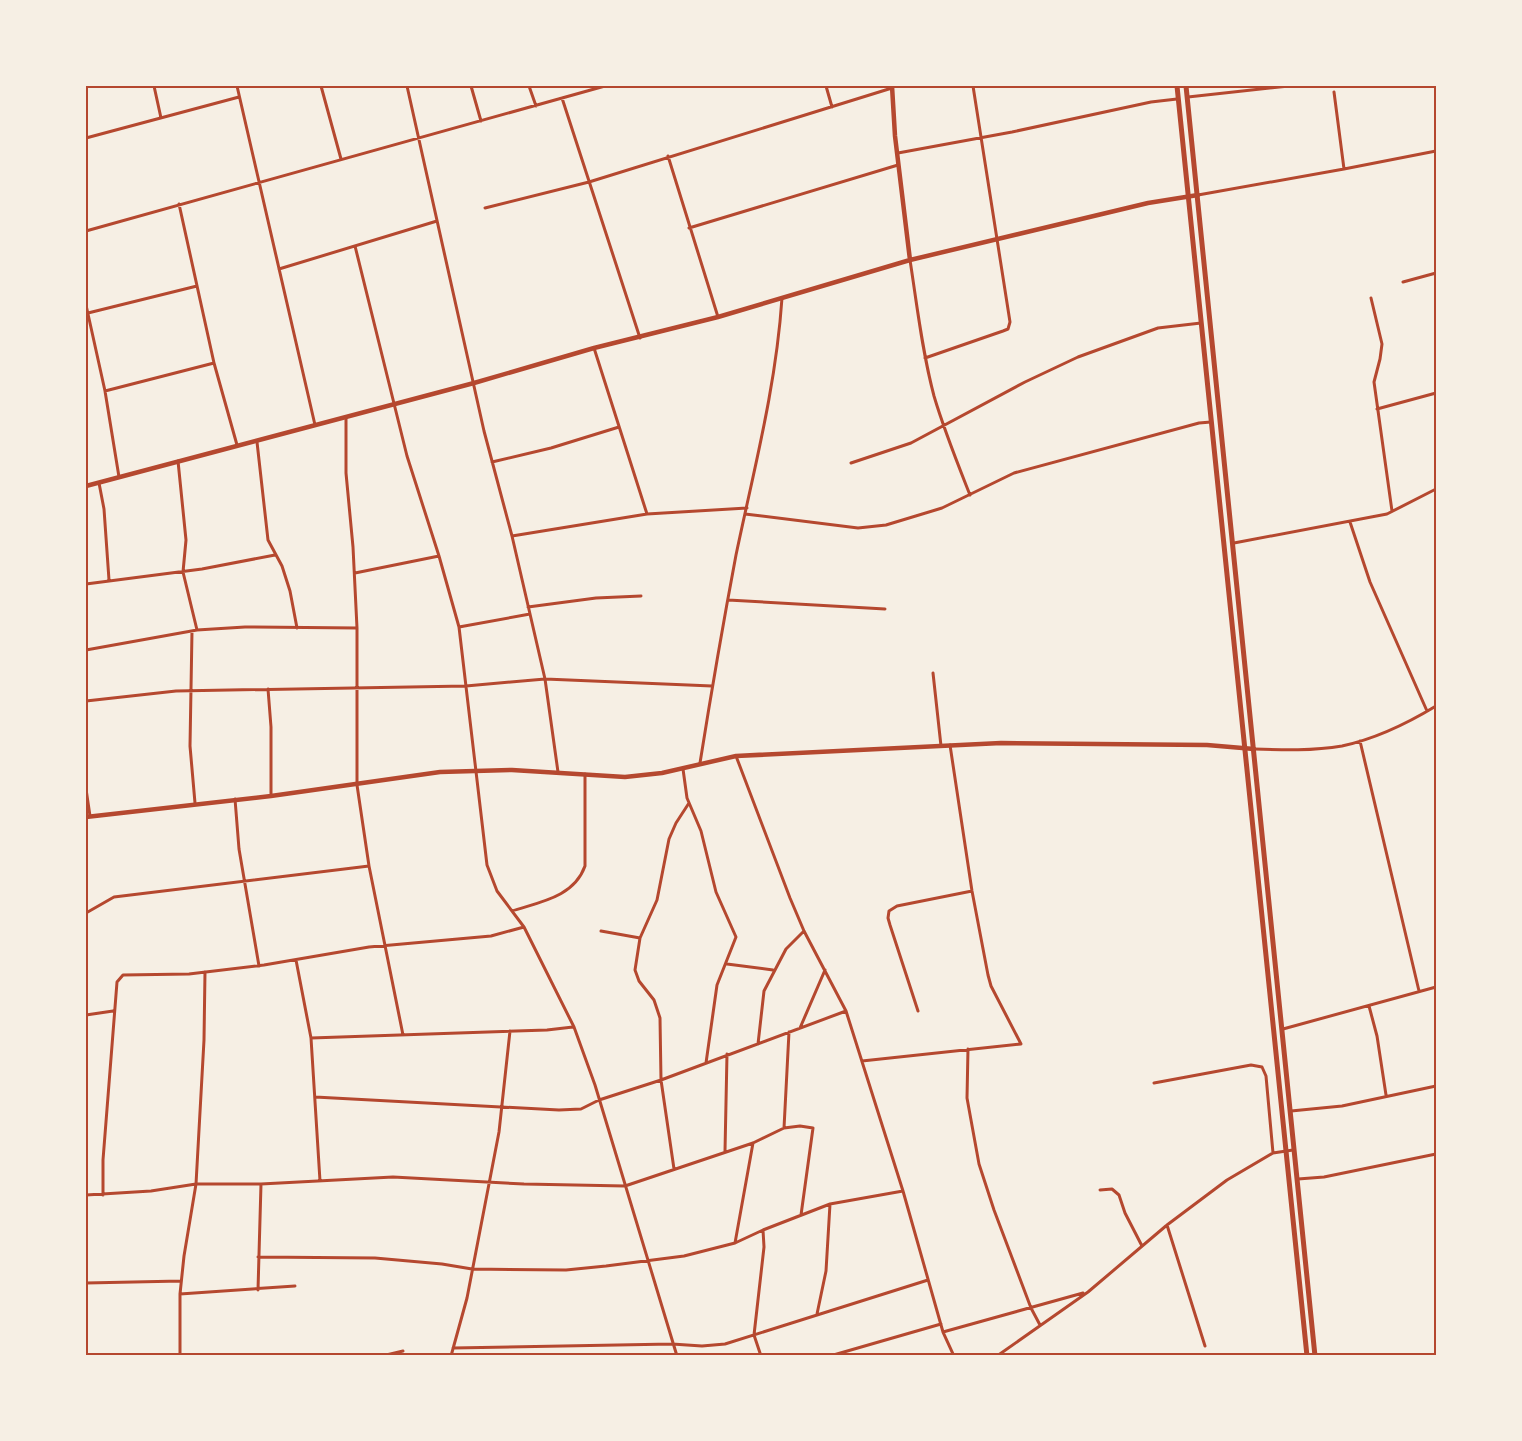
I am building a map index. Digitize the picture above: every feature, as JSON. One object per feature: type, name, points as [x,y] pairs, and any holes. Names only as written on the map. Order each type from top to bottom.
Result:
[{"type":"highway","points":[[1178,86],[1307,1356]]},
{"type":"highway","points":[[1186,86],[1316,1356]]},
{"type":"street","points":[[154,86],[161,118]]},
{"type":"street","points":[[237,86],[315,425]]},
{"type":"street","points":[[321,86],[341,159]]},
{"type":"street","points":[[406,86],[492,462],[530,614],[544,679],[558,772]]},
{"type":"street","points":[[471,86],[481,121]]},
{"type":"street","points":[[530,86],[536,106]]},
{"type":"street","points":[[86,231],[418,136],[605,86]]},
{"type":"street","points":[[826,86],[832,107]]},
{"type":"street","points":[[926,358],[1008,329],[1008,308],[973,86]]},
{"type":"street","points":[[1188,97],[1289,86]]},
{"type":"street","points":[[485,208],[589,182],[892,87],[898,165],[926,358],[943,426],[970,495]]},
{"type":"street","points":[[1334,92],[1344,169]]},
{"type":"street","points":[[86,138],[239,97]]},
{"type":"street","points":[[562,98],[640,338]]},
{"type":"street","points":[[897,153],[1142,104],[1179,99]]},
{"type":"street","points":[[86,486],[594,348],[718,317],[782,296],[910,260],[1148,203],[1437,151]]},
{"type":"street","points":[[668,156],[718,317]]},
{"type":"street","points":[[689,228],[898,165]]},
{"type":"street","points":[[179,204],[214,363],[237,446]]},
{"type":"street","points":[[279,269],[437,221]]},
{"type":"street","points":[[354,246],[407,456],[440,556],[459,627],[487,865],[496,891],[524,927],[574,1027],[599,1100],[676,1356]]},
{"type":"street","points":[[1403,282],[1437,273]]},
{"type":"street","points":[[88,313],[197,286]]},
{"type":"street","points":[[700,763],[728,600],[769,404],[778,348],[782,296]]},
{"type":"street","points":[[1371,298],[1382,344],[1374,382],[1392,511]]},
{"type":"street","points":[[86,305],[105,391],[119,477]]},
{"type":"street","points":[[851,463],[911,443],[1025,382],[1078,357],[1158,328],[1203,323]]},
{"type":"street","points":[[594,348],[647,514]]},
{"type":"street","points":[[105,391],[214,363]]},
{"type":"street","points":[[1377,409],[1437,393]]},
{"type":"street","points":[[346,416],[346,473],[355,573],[357,628],[357,785],[369,866],[402,1035]]},
{"type":"street","points":[[745,514],[858,528],[874,527],[942,508],[1014,473],[1199,423],[1212,422]]},
{"type":"street","points":[[492,462],[551,448],[620,427]]},
{"type":"street","points":[[257,440],[268,540],[282,566],[290,591],[297,628]]},
{"type":"street","points":[[178,461],[186,540],[183,572],[194,631],[190,746],[195,803]]},
{"type":"street","points":[[99,483],[104,509],[110,580]]},
{"type":"street","points":[[1234,543],[1350,522],[1392,511],[1437,489]]},
{"type":"street","points":[[512,536],[647,514],[747,508]]},
{"type":"street","points":[[1350,522],[1370,582],[1427,711]]},
{"type":"street","points":[[86,584],[183,572],[275,555]]},
{"type":"street","points":[[355,573],[440,556]]},
{"type":"street","points":[[528,607],[596,598],[641,596]]},
{"type":"street","points":[[728,600],[885,609]]},
{"type":"street","points":[[459,627],[530,614]]},
{"type":"street","points":[[86,650],[194,631],[245,627],[357,628]]},
{"type":"street","points":[[933,673],[941,746]]},
{"type":"street","points":[[86,701],[192,690],[466,686],[544,679],[712,686]]},
{"type":"street","points":[[268,689],[271,796]]},
{"type":"street","points":[[86,789],[88,816],[271,796],[440,772],[558,772],[625,777],[683,769],[736,756],[1000,743],[1207,745],[1245,749],[1297,750],[1341,746],[1360,741],[1399,726],[1437,706]]},
{"type":"street","points":[[1360,741],[1419,991]]},
{"type":"street","points":[[862,1061],[1021,1044],[991,986],[972,891],[950,745]]},
{"type":"street","points":[[736,756],[804,931],[846,1011],[903,1191],[943,1332],[954,1356]]},
{"type":"street","points":[[683,769],[689,803],[701,831],[716,892],[736,938],[717,985],[706,1063]]},
{"type":"street","points":[[512,911],[553,898],[581,878],[585,866],[585,774]]},
{"type":"street","points":[[235,799],[239,849],[258,966]]},
{"type":"street","points":[[674,1169],[662,1080],[660,1018],[654,1000],[639,981],[635,970],[640,938],[657,900],[669,839],[689,803]]},
{"type":"street","points":[[86,914],[114,897],[369,866]]},
{"type":"street","points":[[918,1011],[888,918],[889,911],[897,906],[972,891]]},
{"type":"street","points":[[103,1195],[114,1011],[117,982],[123,975],[189,975],[386,945],[491,936],[524,927]]},
{"type":"street","points":[[601,931],[640,938]]},
{"type":"street","points":[[758,1044],[764,991],[786,949],[804,931]]},
{"type":"street","points":[[296,960],[311,1038],[320,1181]]},
{"type":"street","points":[[727,964],[773,970]]},
{"type":"street","points":[[800,1028],[825,970]]},
{"type":"street","points":[[180,1356],[181,1281],[196,1184],[204,1040],[205,972]]},
{"type":"street","points":[[1283,1029],[1437,987]]},
{"type":"street","points":[[1370,1006],[1386,1095]]},
{"type":"street","points":[[86,1015],[114,1011]]},
{"type":"street","points":[[315,1097],[558,1110],[581,1109],[599,1100],[662,1080],[846,1011]]},
{"type":"street","points":[[311,1038],[547,1030],[574,1027]]},
{"type":"street","points":[[451,1356],[467,1298],[499,1132],[510,1031]]},
{"type":"street","points":[[784,1128],[789,1032]]},
{"type":"street","points":[[968,1049],[967,1098],[979,1164],[1031,1308],[1040,1325]]},
{"type":"street","points":[[725,1152],[728,1054]]},
{"type":"street","points":[[1154,1083],[1251,1065],[1263,1067],[1266,1076],[1273,1153]]},
{"type":"street","points":[[1291,1111],[1342,1106],[1437,1086]]},
{"type":"street","points":[[86,1195],[151,1191],[196,1184],[261,1184],[393,1177],[625,1186],[753,1143],[784,1128],[800,1126],[813,1128],[801,1215]]},
{"type":"street","points":[[735,1243],[753,1143]]},
{"type":"street","points":[[997,1356],[1088,1292],[1167,1225],[1227,1180],[1273,1153],[1295,1150]]},
{"type":"street","points":[[1298,1179],[1324,1177],[1437,1154]]},
{"type":"street","points":[[258,1290],[261,1184]]},
{"type":"street","points":[[1100,1190],[1112,1189],[1119,1195],[1142,1246]]},
{"type":"street","points":[[258,1257],[375,1258],[472,1269],[566,1270],[684,1256],[735,1243],[830,1204],[903,1191]]},
{"type":"street","points":[[817,1314],[826,1272],[830,1204]]},
{"type":"street","points":[[1167,1225],[1205,1346]]},
{"type":"street","points":[[761,1356],[753,1335],[764,1247],[763,1230]]},
{"type":"street","points":[[453,1348],[725,1344],[928,1280]]},
{"type":"street","points":[[86,1282],[181,1281]]},
{"type":"street","points":[[180,1294],[295,1286]]},
{"type":"street","points":[[943,1332],[1088,1292]]},
{"type":"street","points":[[830,1356],[941,1324]]},
{"type":"street","points":[[382,1356],[403,1351]]}]
